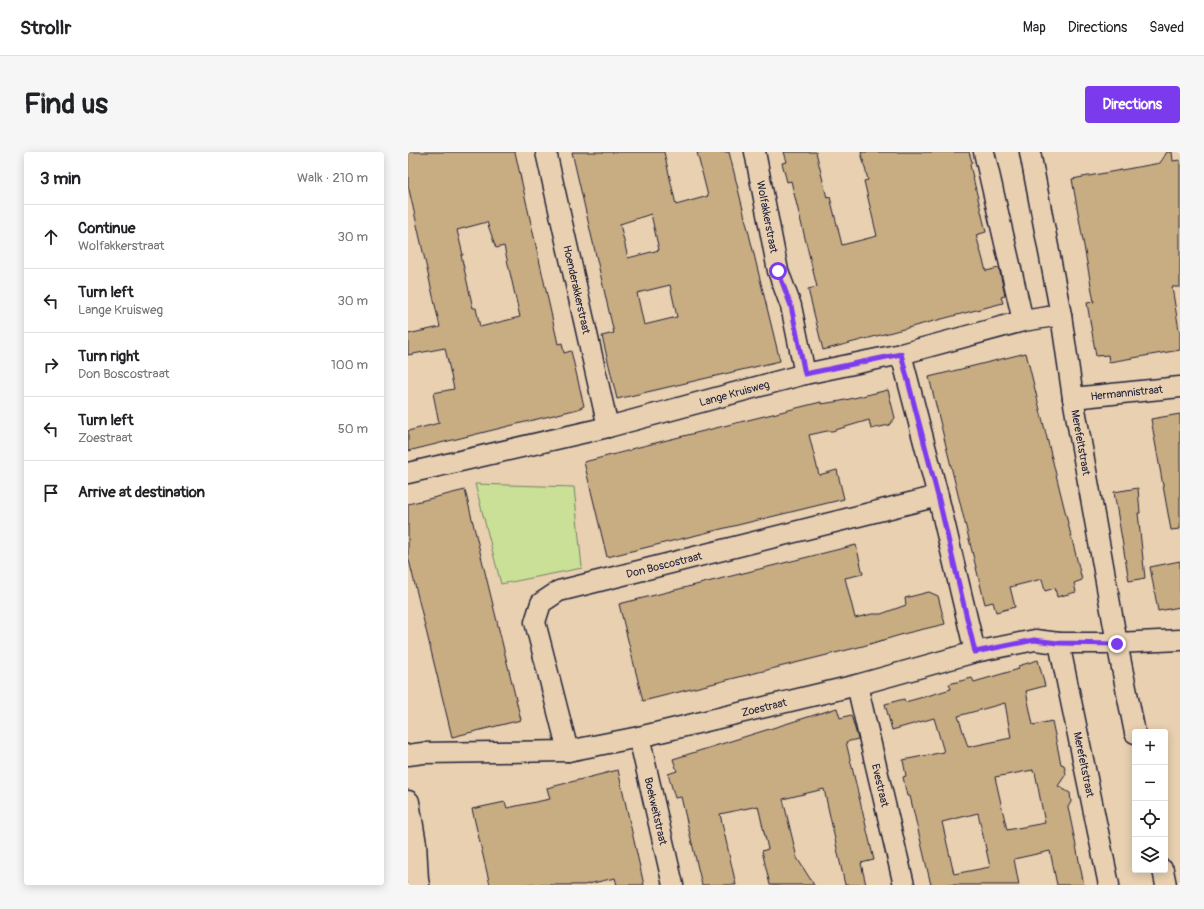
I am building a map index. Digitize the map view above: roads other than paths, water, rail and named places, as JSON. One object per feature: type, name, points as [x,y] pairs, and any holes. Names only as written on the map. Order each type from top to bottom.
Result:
[{"type":"main road","points":[[408,802],[415,844],[414,875]]},
{"type":"street","name":"Hoenderakkerstraat","points":[[546,152],[608,426]]},
{"type":"street","name":"Wolfakkerstraat","points":[[755,152],[778,271],[791,306],[805,374]]},
{"type":"street","points":[[984,152],[1023,321]]},
{"type":"street","name":"Merefeltstraat","points":[[1030,152],[1117,644],[1134,729]]},
{"type":"street","name":"Lange Kruisweg","points":[[408,473],[608,426],[805,374],[901,354],[1023,321],[1060,315]]},
{"type":"street","points":[[901,354],[938,496],[975,652]]},
{"type":"street","name":"Hermannistraat","points":[[1073,398],[1180,387]]},
{"type":"street","name":"Don Boscostraat","points":[[568,751],[535,622],[540,603],[559,591],[938,496]]},
{"type":"street","name":"Zoestraat","points":[[408,755],[423,753],[568,751],[639,737],[857,685],[975,652],[1034,640],[1058,643],[1117,644],[1180,640]]},
{"type":"street","name":"Merefeltstraat","points":[[1058,643],[1110,885]]},
{"type":"street","name":"Evestraat","points":[[857,685],[904,885]]},
{"type":"street","name":"Boekweitstraat","points":[[639,737],[673,885]]},
{"type":"street","points":[[1164,873],[1166,885]]}]
